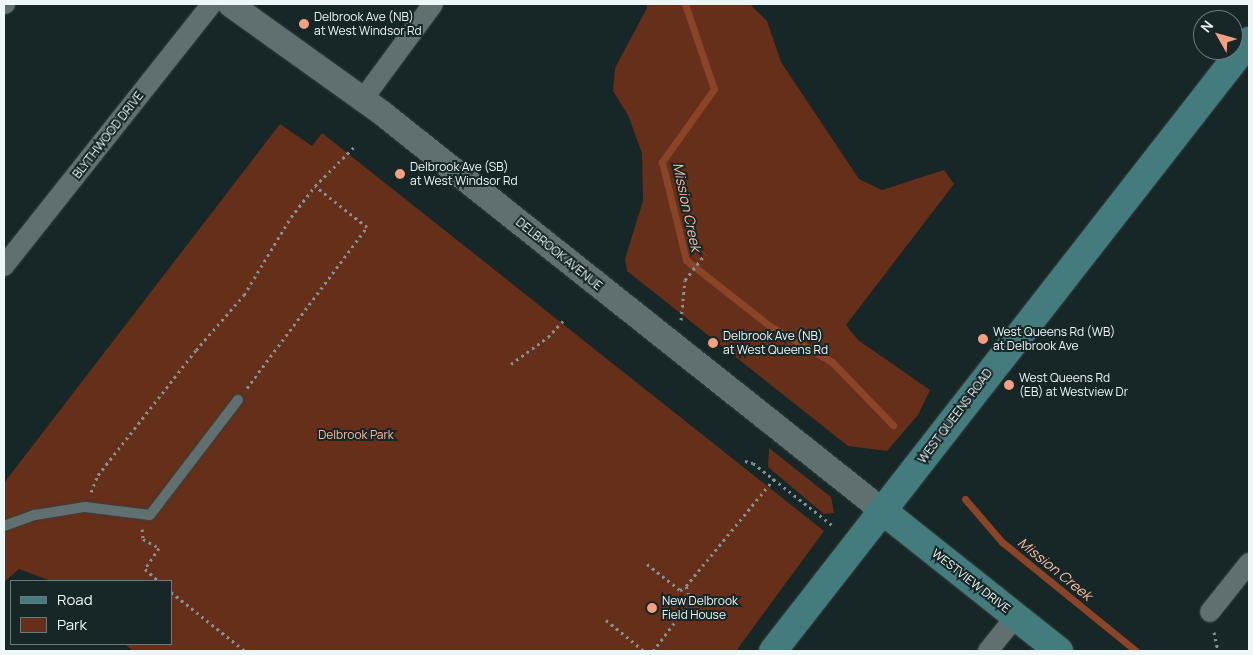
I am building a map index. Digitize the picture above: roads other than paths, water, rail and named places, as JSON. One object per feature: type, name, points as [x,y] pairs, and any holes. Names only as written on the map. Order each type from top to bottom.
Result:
[{"type":"main road","name":"WEST QUEENS ROAD","points":[[773,651],[1249,42]]},
{"type":"main road","name":"WESTVIEW DRIVE","points":[[883,511],[1059,651]]},
{"type":"street","name":"BLYTHWOOD DRIVE","points":[[4,266],[212,4]]},
{"type":"street","name":"DELBROOK AVENUE","points":[[230,4],[364,99],[883,511]]},
{"type":"street","points":[[364,99],[433,4]]},
{"type":"street","points":[[1210,612],[1249,563]]},
{"type":"street","points":[[988,651],[1016,616]]},
{"type":"lane","points":[[4,526],[35,515],[84,506],[150,515],[238,400]]},
{"type":"waterway","name":"Mission Creek","points":[[685,4],[714,89],[662,162],[686,260],[770,326],[832,362],[893,425]]},
{"type":"waterway","name":"Mission Creek","points":[[965,499],[1002,542],[1136,651]]},
{"type":"place","name":"Delbrook Ave (NB) at West Windsor Rd","points":[[304,24]]},
{"type":"place","name":"Delbrook Ave (SB) at West Windsor Rd","points":[[400,174]]},
{"type":"place","name":"West Queens Rd (WB) at Delbrook Ave","points":[[983,339]]},
{"type":"place","name":"Delbrook Ave (NB) at West Queens Rd","points":[[713,343]]},
{"type":"place","name":"West Queens Rd (EB) at Westview Dr","points":[[1009,385]]},
{"type":"place","name":"New Delbrook Field House","points":[[652,608]]},
{"type":"park label","name":"Delbrook Park","points":[[356,435]]}]
